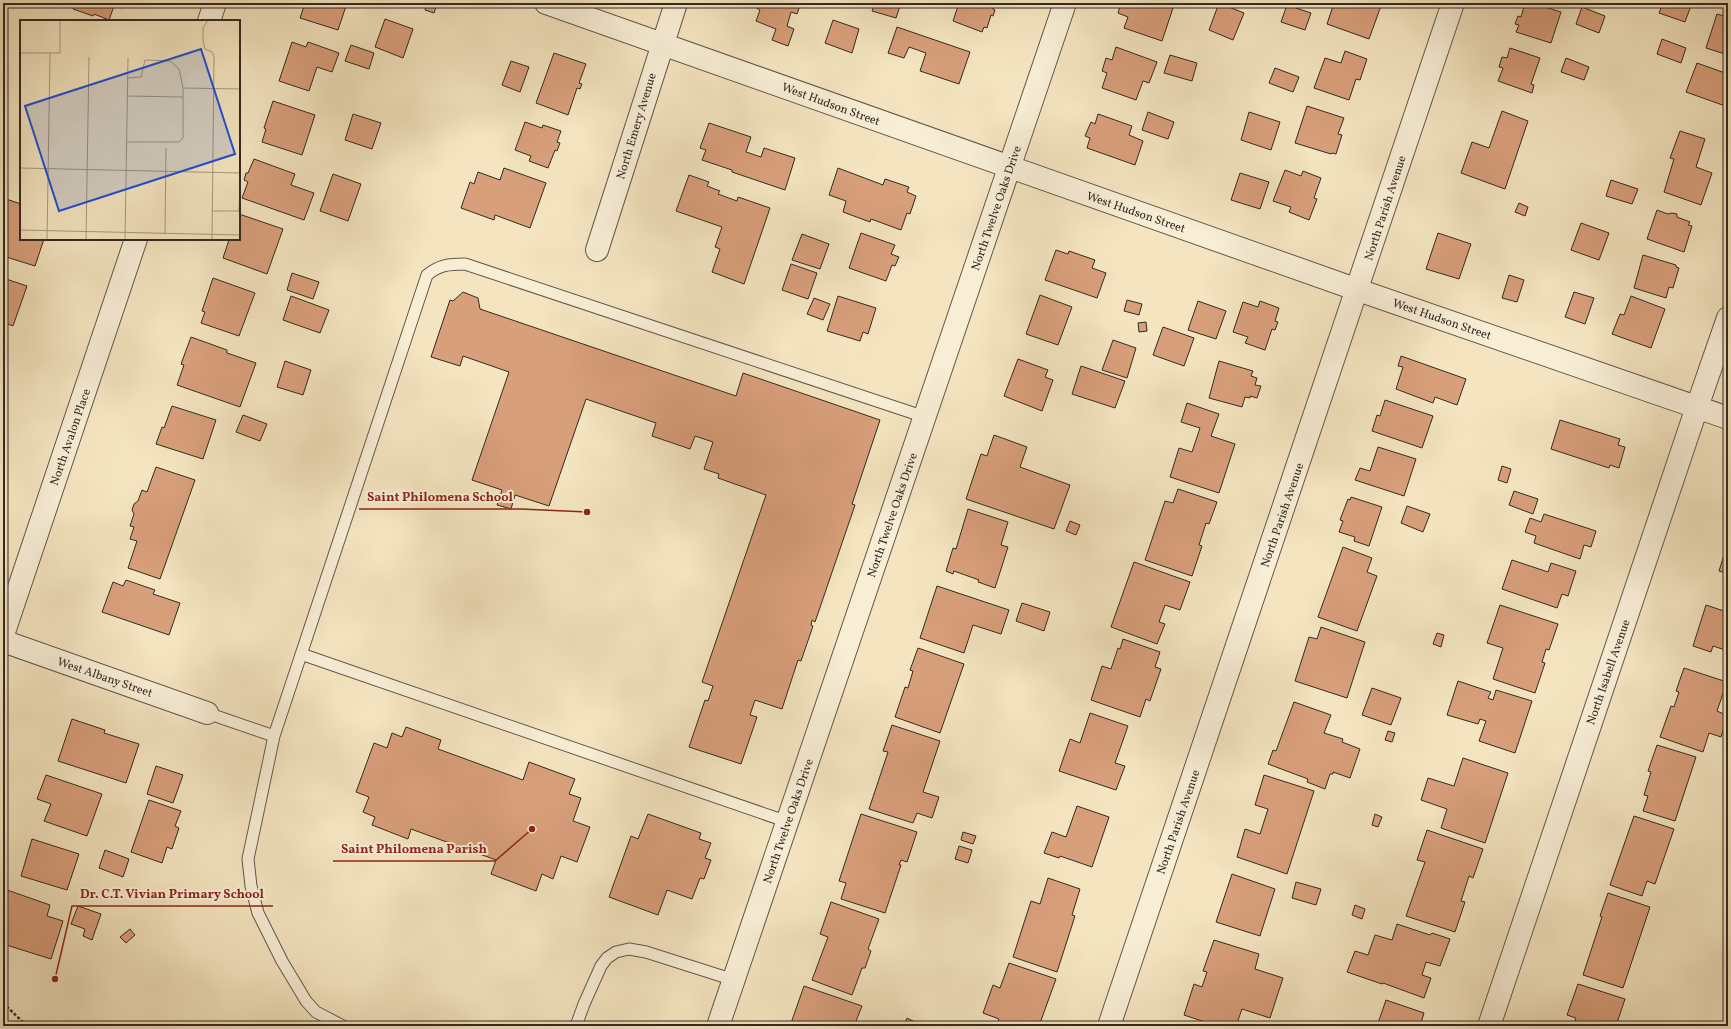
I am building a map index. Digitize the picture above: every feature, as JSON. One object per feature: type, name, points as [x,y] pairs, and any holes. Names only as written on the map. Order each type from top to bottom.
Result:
[{"type":"street","points":[[209,20],[215,3]]},
{"type":"street","name":"West Hudson Street","points":[[546,3],[1010,168],[1728,418]]},
{"type":"street","name":"North Emery Avenue","points":[[597,250],[676,3]]},
{"type":"street","name":"North Twelve Oaks Drive","points":[[718,1026],[1065,3]]},
{"type":"street","name":"North Parish Avenue","points":[[1109,1026],[1358,290],[1453,3]]},
{"type":"street","name":"North Avalon Place","points":[[3,635],[136,240]]},
{"type":"street","name":"North Isabell Avenue","points":[[1489,1026],[1728,318]]},
{"type":"street","name":"West Albany Street","points":[[3,641],[207,713]]},
{"type":"lane","points":[[343,1026],[316,1012],[306,1001],[282,961],[261,920],[251,886],[248,859],[274,736],[427,275],[436,268],[447,264],[465,264],[925,417]]},
{"type":"lane","points":[[301,654],[788,822]]},
{"type":"lane","points":[[207,713],[274,736]]},
{"type":"lane","points":[[576,1026],[601,966],[607,958],[616,952],[629,949],[646,952],[734,980]]},
{"type":"path","points":[[3,1004],[27,1026]]},
{"type":"building","points":[[75,3],[122,3],[121,8],[114,6],[109,20],[94,14],[93,16],[73,9]]},
{"type":"building","points":[[305,3],[347,3],[338,30],[300,18]]},
{"type":"building","points":[[427,3],[437,4],[434,13],[425,10]]},
{"type":"building","points":[[756,3],[801,3],[797,14],[791,12],[787,26],[794,29],[788,46],[772,40],[776,29],[756,21],[760,10],[755,7]]},
{"type":"building","points":[[875,3],[901,3],[896,18],[872,11]]},
{"type":"building","points":[[959,3],[994,3],[993,9],[995,10],[993,16],[991,15],[987,28],[984,27],[982,32],[953,21]]},
{"type":"building","points":[[1121,3],[1168,3],[1174,5],[1162,41],[1124,28],[1128,17],[1118,13]]},
{"type":"building","points":[[1219,3],[1244,13],[1233,40],[1209,30]]},
{"type":"building","points":[[1334,3],[1382,3],[1369,39],[1327,24]]},
{"type":"building","points":[[1525,3],[1532,3],[1561,12],[1551,43],[1516,32],[1519,25],[1515,24],[1518,16],[1521,17]]},
{"type":"building","points":[[1663,3],[1692,3],[1685,22],[1659,13]]},
{"type":"building","points":[[1287,5],[1311,13],[1305,30],[1281,22]]},
{"type":"building","points":[[1582,7],[1605,16],[1599,33],[1576,24]]},
{"type":"building","points":[[1717,14],[1728,17],[1728,55],[1706,48]]},
{"type":"building","points":[[385,19],[413,29],[403,58],[375,47]]},
{"type":"building","points":[[833,20],[859,29],[852,53],[825,43]]},
{"type":"building","points":[[897,27],[970,52],[959,84],[920,71],[926,53],[909,47],[904,58],[888,53]]},
{"type":"building","points":[[1662,39],[1686,48],[1681,63],[1657,54]]},
{"type":"building","points":[[292,42],[306,47],[308,42],[339,53],[332,72],[317,67],[309,91],[279,81]]},
{"type":"building","points":[[351,45],[374,53],[369,69],[345,61]]},
{"type":"building","points":[[1116,47],[1157,62],[1149,83],[1143,81],[1136,100],[1102,88],[1107,73],[1102,71],[1106,58],[1112,60]]},
{"type":"building","points":[[1510,48],[1540,58],[1531,84],[1534,85],[1532,93],[1498,81],[1503,68],[1499,67],[1502,57],[1507,58]]},
{"type":"building","points":[[1345,51],[1367,59],[1360,80],[1356,79],[1349,100],[1314,88],[1325,58],[1341,63]]},
{"type":"building","points":[[554,53],[586,64],[579,83],[582,84],[580,89],[577,88],[568,115],[536,103]]},
{"type":"building","points":[[1170,55],[1197,63],[1192,81],[1164,73]]},
{"type":"building","points":[[1566,58],[1589,67],[1584,80],[1561,72]]},
{"type":"building","points":[[511,61],[529,67],[520,92],[502,85]]},
{"type":"building","points":[[1697,63],[1728,74],[1728,107],[1686,92]]},
{"type":"building","points":[[1275,68],[1299,77],[1293,92],[1269,83]]},
{"type":"building","points":[[273,101],[315,115],[302,155],[262,142],[266,129],[264,128]]},
{"type":"building","points":[[1307,106],[1344,118],[1338,134],[1342,135],[1336,154],[1331,154],[1295,143]]},
{"type":"building","points":[[1502,111],[1528,121],[1505,189],[1461,173],[1472,142],[1489,148]]},
{"type":"building","points":[[1148,112],[1174,122],[1168,139],[1142,130]]},
{"type":"building","points":[[1249,112],[1280,122],[1271,150],[1241,140]]},
{"type":"building","points":[[353,114],[381,123],[372,149],[345,140]]},
{"type":"building","points":[[1098,114],[1132,126],[1129,135],[1143,141],[1135,165],[1087,148],[1090,138],[1085,136],[1091,122],[1095,124]]},
{"type":"building","points":[[525,122],[542,128],[543,125],[561,131],[557,142],[560,143],[557,151],[555,150],[548,168],[529,161],[531,156],[515,150]]},
{"type":"building","points":[[709,123],[751,137],[746,152],[761,157],[764,148],[795,158],[785,190],[702,160],[706,150],[700,148]]},
{"type":"building","points":[[1680,131],[1705,139],[1696,167],[1712,173],[1701,205],[1664,192],[1674,159],[1670,158]]},
{"type":"building","points":[[254,159],[295,174],[291,185],[314,193],[304,220],[242,198],[248,182],[244,180],[246,173],[248,173]]},
{"type":"building","points":[[504,168],[546,183],[530,228],[495,215],[494,220],[461,208],[470,182],[474,184],[478,172],[500,180]]},
{"type":"building","points":[[838,168],[883,185],[885,179],[909,187],[907,192],[916,196],[910,214],[907,213],[901,230],[871,219],[870,222],[843,212],[846,201],[829,195]]},
{"type":"building","points":[[1285,170],[1301,176],[1303,171],[1321,178],[1314,198],[1317,199],[1309,220],[1289,212],[1291,207],[1273,201]]},
{"type":"building","points":[[1240,173],[1269,182],[1260,209],[1231,200]]},
{"type":"building","points":[[333,174],[361,184],[348,221],[320,211]]},
{"type":"building","points":[[689,175],[709,182],[707,186],[720,191],[718,194],[737,201],[738,197],[770,208],[744,284],[712,272],[720,249],[715,247],[722,227],[676,211]]},
{"type":"building","points":[[1611,180],[1638,189],[1632,204],[1606,196]]},
{"type":"building","points":[[3,198],[20,204],[20,240],[44,240],[35,266],[3,256]]},
{"type":"building","points":[[1519,203],[1528,207],[1525,216],[1515,212]]},
{"type":"building","points":[[1657,210],[1668,214],[1677,214],[1677,217],[1690,222],[1688,225],[1692,226],[1684,252],[1647,239]]},
{"type":"building","points":[[240,214],[283,229],[267,274],[223,258],[229,240],[240,240]]},
{"type":"building","points":[[1581,223],[1609,233],[1599,260],[1571,250]]},
{"type":"building","points":[[861,233],[895,245],[891,254],[899,257],[895,266],[892,265],[886,281],[849,268]]},
{"type":"building","points":[[1438,233],[1471,244],[1459,279],[1426,269]]},
{"type":"building","points":[[802,234],[829,244],[820,269],[792,260]]},
{"type":"building","points":[[1056,250],[1068,254],[1069,251],[1095,260],[1092,268],[1106,273],[1097,298],[1045,280]]},
{"type":"building","points":[[1643,255],[1676,265],[1676,267],[1679,268],[1673,288],[1669,287],[1666,298],[1634,288]]},
{"type":"building","points":[[791,264],[817,273],[808,299],[782,290]]},
{"type":"building","points":[[292,273],[319,282],[313,299],[287,290]]},
{"type":"building","points":[[1509,275],[1524,280],[1517,302],[1502,298]]},
{"type":"building","points":[[3,278],[27,286],[13,326],[3,322]]},
{"type":"building","points":[[213,278],[255,293],[239,336],[201,323],[205,312],[202,311]]},
{"type":"building","points":[[463,292],[478,298],[480,309],[736,396],[743,373],[880,420],[852,504],[855,505],[815,622],[812,620],[811,625],[813,626],[801,661],[798,660],[782,709],[755,700],[750,715],[757,717],[741,764],[689,747],[705,700],[708,701],[713,686],[702,682],[766,495],[718,478],[719,474],[704,469],[713,442],[695,436],[690,449],[652,436],[656,423],[586,399],[549,506],[515,495],[511,509],[497,505],[502,490],[472,480],[509,372],[463,356],[460,366],[431,357],[450,300],[453,301]]},
{"type":"building","points":[[1574,292],[1594,298],[1585,324],[1565,317]]},
{"type":"building","points":[[1040,295],[1072,307],[1058,345],[1026,334]]},
{"type":"building","points":[[291,296],[329,310],[320,333],[283,320]]},
{"type":"building","points":[[838,296],[876,308],[868,334],[863,332],[860,341],[827,331]]},
{"type":"building","points":[[1631,296],[1665,309],[1651,348],[1612,334],[1620,314],[1624,315]]},
{"type":"building","points":[[814,298],[830,304],[823,320],[807,314]]},
{"type":"building","points":[[1127,300],[1142,304],[1139,315],[1124,311]]},
{"type":"building","points":[[1198,301],[1226,311],[1216,339],[1188,330]]},
{"type":"building","points":[[1260,301],[1279,308],[1275,321],[1278,322],[1275,330],[1272,329],[1265,350],[1245,343],[1248,337],[1233,332],[1243,302],[1258,307]]},
{"type":"building","points":[[1146,322],[1147,331],[1139,332],[1138,323]]},
{"type":"building","points":[[1163,327],[1194,338],[1184,366],[1153,355]]},
{"type":"building","points":[[191,337],[227,350],[227,353],[256,363],[240,407],[177,385],[184,365],[181,364]]},
{"type":"building","points":[[1113,340],[1136,348],[1127,378],[1102,370]]},
{"type":"building","points":[[1401,356],[1466,379],[1457,405],[1435,397],[1433,403],[1396,389],[1403,367],[1398,366]]},
{"type":"building","points":[[1018,359],[1048,370],[1045,377],[1053,380],[1042,411],[1004,396]]},
{"type":"building","points":[[285,361],[311,370],[303,395],[277,387]]},
{"type":"building","points":[[1219,361],[1253,371],[1251,376],[1257,378],[1255,385],[1261,386],[1257,398],[1250,396],[1250,398],[1245,397],[1242,407],[1209,398]]},
{"type":"building","points":[[1081,366],[1125,381],[1115,408],[1072,394]]},
{"type":"building","points":[[1385,400],[1433,416],[1422,448],[1372,431],[1377,415],[1380,416]]},
{"type":"building","points":[[1187,403],[1219,414],[1211,436],[1235,444],[1219,493],[1170,477],[1179,448],[1192,452],[1200,428],[1181,422]]},
{"type":"building","points":[[172,406],[216,420],[203,459],[156,444]]},
{"type":"building","points":[[243,415],[267,424],[260,441],[236,432]]},
{"type":"building","points":[[1560,420],[1620,439],[1618,445],[1625,447],[1619,468],[1610,465],[1609,468],[1551,449]]},
{"type":"building","points":[[994,435],[1027,447],[1020,467],[1070,485],[1054,529],[966,499],[981,454],[987,456]]},
{"type":"building","points":[[1378,447],[1416,459],[1404,496],[1355,480],[1360,468],[1370,471]]},
{"type":"building","points":[[1502,466],[1511,469],[1507,483],[1498,480]]},
{"type":"building","points":[[156,467],[195,480],[160,579],[128,568],[137,541],[130,539],[134,527],[130,526],[134,514],[132,510],[134,504],[138,501],[142,490],[147,492]]},
{"type":"building","points":[[1178,489],[1217,502],[1209,524],[1206,523],[1199,545],[1202,546],[1192,576],[1145,560],[1165,501],[1173,503]]},
{"type":"building","points":[[1514,491],[1538,499],[1533,514],[1509,505]]},
{"type":"building","points":[[1351,497],[1382,507],[1369,546],[1354,541],[1355,537],[1339,532],[1343,521],[1340,520],[1348,499],[1350,500]]},
{"type":"building","points":[[1407,506],[1430,514],[1423,532],[1401,523]]},
{"type":"building","points":[[968,509],[1008,522],[1001,545],[1008,547],[995,588],[978,582],[979,580],[954,571],[953,574],[946,571],[953,548],[956,549]]},
{"type":"building","points":[[1544,514],[1596,531],[1591,547],[1584,545],[1580,559],[1534,543],[1536,536],[1525,532],[1530,518],[1541,522]]},
{"type":"building","points":[[1070,521],[1080,525],[1076,535],[1066,531]]},
{"type":"building","points":[[1727,545],[1728,546],[1728,574],[1719,571]]},
{"type":"building","points":[[1343,547],[1372,558],[1367,572],[1377,576],[1357,631],[1318,617]]},
{"type":"building","points":[[1512,560],[1548,572],[1551,563],[1576,571],[1568,596],[1562,594],[1557,608],[1502,589]]},
{"type":"building","points":[[1134,562],[1190,582],[1180,610],[1165,605],[1159,622],[1165,624],[1157,644],[1111,627]]},
{"type":"building","points":[[126,580],[155,590],[153,594],[180,603],[169,635],[102,612],[113,582],[123,586]]},
{"type":"building","points":[[937,586],[1009,610],[1001,634],[973,625],[964,653],[920,638]]},
{"type":"building","points":[[1022,603],[1050,612],[1044,631],[1016,621]]},
{"type":"building","points":[[1500,605],[1558,624],[1549,650],[1546,649],[1542,662],[1545,663],[1535,693],[1493,679],[1503,648],[1487,643]]},
{"type":"building","points":[[1706,605],[1724,611],[1723,616],[1728,618],[1728,651],[1713,646],[1711,652],[1693,646]]},
{"type":"building","points":[[1321,627],[1365,642],[1347,698],[1295,681],[1309,637],[1317,639]]},
{"type":"building","points":[[1437,633],[1444,635],[1441,647],[1433,644]]},
{"type":"building","points":[[1123,639],[1160,652],[1155,667],[1161,669],[1150,701],[1146,699],[1140,717],[1091,700],[1102,666],[1111,669],[1118,648],[1120,649]]},
{"type":"building","points":[[918,648],[964,664],[940,733],[895,717],[905,687],[908,688],[913,671],[910,670]]},
{"type":"building","points":[[1684,668],[1727,682],[1717,711],[1728,716],[1721,737],[1709,733],[1703,752],[1660,737],[1671,706],[1674,707],[1679,692],[1676,691]]},
{"type":"building","points":[[1458,681],[1491,692],[1488,698],[1493,700],[1496,690],[1532,701],[1515,753],[1479,741],[1486,721],[1480,719],[1478,724],[1447,715]]},
{"type":"building","points":[[1372,688],[1401,698],[1391,725],[1362,715]]},
{"type":"building","points":[[1294,702],[1331,715],[1324,733],[1343,739],[1342,742],[1360,749],[1350,778],[1333,772],[1333,774],[1330,774],[1325,789],[1307,782],[1308,779],[1268,764],[1273,750],[1276,751]]},
{"type":"building","points":[[1090,713],[1128,726],[1115,763],[1125,766],[1116,790],[1059,771],[1070,739],[1080,743]]},
{"type":"building","points":[[72,719],[105,730],[104,733],[139,744],[126,783],[58,761]]},
{"type":"building","points":[[892,725],[940,741],[923,792],[939,797],[932,818],[917,813],[913,823],[869,809],[888,752],[883,751]]},
{"type":"building","points":[[406,727],[441,740],[438,749],[523,780],[529,762],[575,779],[569,794],[581,798],[573,821],[590,827],[577,862],[561,856],[553,879],[542,874],[536,891],[491,874],[496,860],[411,829],[408,839],[372,825],[375,817],[363,812],[369,797],[356,792],[374,743],[387,748],[392,733],[402,737]]},
{"type":"building","points":[[1388,731],[1395,733],[1392,742],[1385,740]]},
{"type":"building","points":[[1657,745],[1696,757],[1675,821],[1643,811],[1648,796],[1644,795],[1651,772],[1648,771]]},
{"type":"building","points":[[1463,758],[1508,773],[1485,843],[1441,828],[1447,809],[1421,800],[1428,778],[1454,786]]},
{"type":"building","points":[[156,766],[183,775],[173,803],[147,794]]},
{"type":"building","points":[[46,775],[102,794],[87,836],[44,821],[51,804],[37,799]]},
{"type":"building","points":[[1264,775],[1314,791],[1287,874],[1237,857],[1245,829],[1260,834],[1268,809],[1255,805]]},
{"type":"building","points":[[149,800],[181,811],[175,826],[179,828],[172,849],[167,847],[162,863],[131,852]]},
{"type":"building","points":[[1077,806],[1109,817],[1092,867],[1060,856],[1059,858],[1044,853],[1052,832],[1066,837]]},
{"type":"building","points":[[648,814],[701,833],[699,839],[711,843],[705,858],[711,860],[704,879],[700,878],[692,899],[667,890],[658,915],[609,897],[631,836],[638,839]]},
{"type":"building","points":[[861,814],[917,832],[907,862],[901,860],[899,865],[901,865],[885,913],[841,899],[846,883],[839,881]]},
{"type":"building","points":[[1375,814],[1382,817],[1378,827],[1372,825]]},
{"type":"building","points":[[1634,816],[1674,829],[1655,884],[1647,881],[1642,896],[1610,885]]},
{"type":"building","points":[[1427,830],[1483,849],[1473,878],[1469,876],[1461,901],[1465,902],[1455,932],[1406,916],[1425,862],[1417,860]]},
{"type":"building","points":[[963,832],[976,836],[973,844],[961,840]]},
{"type":"building","points":[[32,839],[79,854],[67,890],[21,876]]},
{"type":"building","points":[[959,846],[972,850],[968,863],[955,859]]},
{"type":"building","points":[[105,850],[129,859],[123,877],[99,868]]},
{"type":"building","points":[[1232,874],[1275,889],[1260,936],[1216,922]]},
{"type":"building","points":[[1048,878],[1080,889],[1072,915],[1075,916],[1057,972],[1013,957],[1031,901],[1040,904]]},
{"type":"building","points":[[1296,882],[1321,889],[1316,905],[1292,898]]},
{"type":"building","points":[[7,890],[50,905],[47,916],[63,921],[51,959],[3,944],[5,930],[3,930],[3,901]]},
{"type":"building","points":[[1608,893],[1650,907],[1623,988],[1583,975],[1602,917],[1600,916]]},
{"type":"building","points":[[831,902],[879,919],[868,949],[871,951],[865,968],[862,968],[852,995],[812,980],[828,937],[820,934]]},
{"type":"building","points":[[1355,905],[1365,909],[1362,919],[1352,915]]},
{"type":"building","points":[[78,906],[101,914],[92,940],[83,936],[85,929],[71,924]]},
{"type":"building","points":[[1397,924],[1430,935],[1432,933],[1450,939],[1440,966],[1426,962],[1422,975],[1431,978],[1424,998],[1347,972],[1355,951],[1368,955],[1375,935],[1392,940]]},
{"type":"building","points":[[130,929],[135,935],[126,943],[120,937]]},
{"type":"building","points":[[1214,940],[1259,954],[1255,969],[1283,978],[1270,1018],[1242,1009],[1236,1026],[1217,1026],[1184,1015],[1194,984],[1202,987],[1207,972],[1203,971]]},
{"type":"building","points":[[1009,963],[1056,979],[1039,1026],[996,1026],[999,1019],[983,1013],[993,985],[1000,988]]},
{"type":"building","points":[[1578,984],[1625,999],[1616,1026],[1573,1026],[1576,1018],[1567,1015]]},
{"type":"building","points":[[804,986],[862,1006],[854,1026],[790,1026]]},
{"type":"building","points":[[1386,1000],[1424,1013],[1420,1026],[1377,1026]]},
{"type":"building","points":[[907,1018],[915,1022],[914,1026],[904,1026]]},
{"type":"place","name":"Saint Philomena School","points":[[587,512]]},
{"type":"place","name":"Saint Philomena Parish","points":[[532,829]]},
{"type":"place","name":"Dr. C.T. Vivian Primary School","points":[[55,979]]}]
